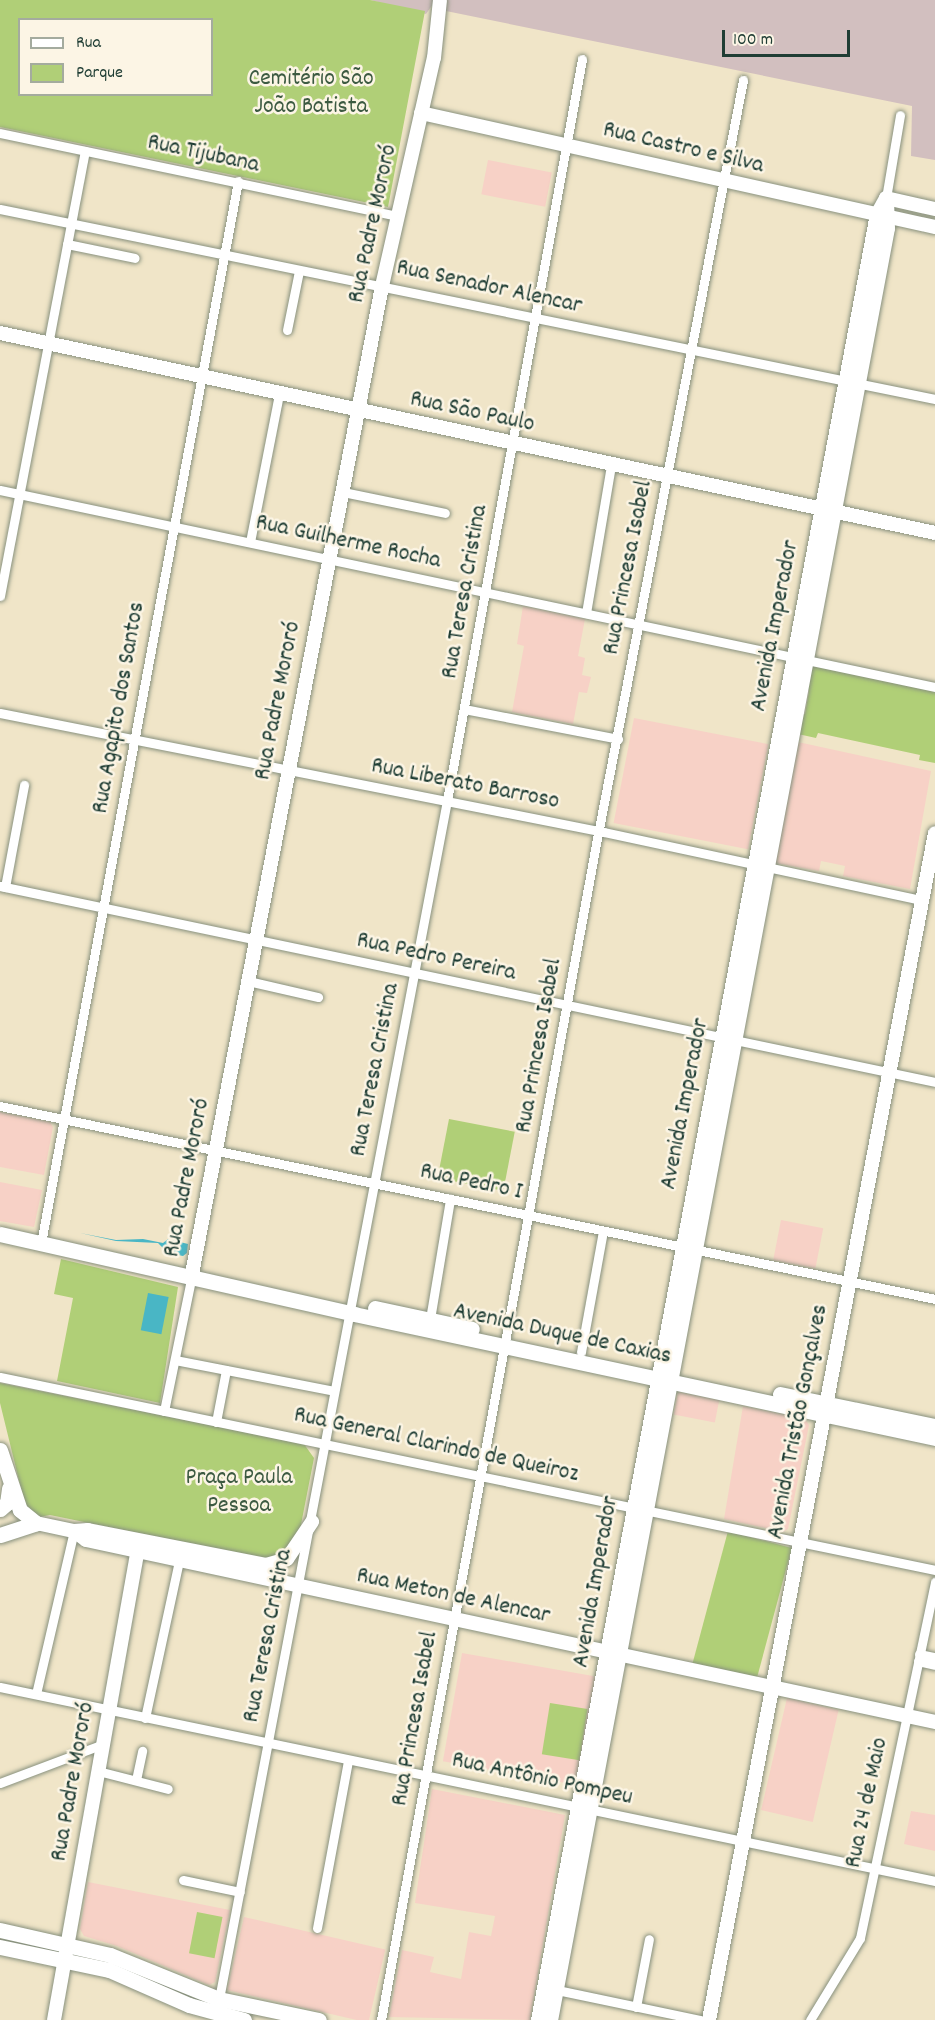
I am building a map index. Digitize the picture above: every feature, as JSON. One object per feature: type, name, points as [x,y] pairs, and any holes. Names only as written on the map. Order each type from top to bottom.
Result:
[{"type":"main road","name":"Avenida Imperador","points":[[550,2020],[613,1654],[886,198]]},
{"type":"main road","name":"Avenida Duque de Caxias","points":[[0,1234],[825,1409],[935,1437]]},
{"type":"main road","name":"Avenida Duque de Caxias","points":[[351,1309],[430,1319],[505,1341],[581,1352],[665,1375]]},
{"type":"main road","name":"Avenida Duque de Caxias","points":[[825,1409],[935,1426]]},
{"type":"main road","points":[[0,1450],[9,1488],[24,1517],[36,1523]]},
{"type":"main road","points":[[0,1509],[7,1503],[9,1488]]},
{"type":"main road","points":[[0,1535],[36,1523]]},
{"type":"main road","name":"Avenida Imperador","points":[[538,2020],[585,1808]]},
{"type":"main road","points":[[0,1930],[110,1955],[217,2011],[319,2020]]},
{"type":"main road","points":[[0,1947],[109,1970],[244,2020]]},
{"type":"street","name":"Rua Padre Mororó","points":[[164,1411],[330,559],[349,493],[358,411],[382,286],[438,36],[440,0]]},
{"type":"street","name":"Rua Teresa Cristina","points":[[217,2011],[312,1522],[334,1391],[447,803],[582,58]]},
{"type":"street","name":"Rua Princesa Isabel","points":[[381,2020],[566,1006],[744,80]]},
{"type":"street","name":"Rua Castro e Silva","points":[[421,113],[935,227]]},
{"type":"street","name":"Avenida Imperador","points":[[886,198],[900,115]]},
{"type":"street","name":"Rua Tijubana","points":[[0,133],[398,216]]},
{"type":"street","points":[[0,596],[85,151]]},
{"type":"street","name":"Rua Agapito dos Santos","points":[[41,1243],[238,181]]},
{"type":"street","points":[[886,198],[935,209]]},
{"type":"street","name":"Rua Senador Alencar","points":[[0,209],[935,399]]},
{"type":"street","points":[[68,244],[135,258]]},
{"type":"street","points":[[287,330],[298,271]]},
{"type":"street","name":"Rua São Paulo","points":[[0,333],[512,445],[935,533]]},
{"type":"street","points":[[250,542],[279,394]]},
{"type":"street","points":[[586,613],[611,465]]},
{"type":"street","name":"Rua Guilherme Rocha","points":[[0,490],[935,687]]},
{"type":"street","points":[[349,493],[445,513]]},
{"type":"street","points":[[464,709],[618,740]]},
{"type":"street","name":"Rua Liberato Barroso","points":[[0,713],[760,865],[928,892]]},
{"type":"street","points":[[2,886],[24,785]]},
{"type":"street","name":"Avenida Tristão Gonçalves","points":[[709,2020],[889,1072],[928,892],[935,833]]},
{"type":"street","name":"Rua Pedro Pereira","points":[[2,886],[935,1082]]},
{"type":"street","points":[[248,981],[318,997]]},
{"type":"street","name":"Rua Pedro I","points":[[0,1106],[935,1299]]},
{"type":"street","points":[[430,1319],[450,1199]]},
{"type":"street","points":[[581,1352],[603,1231]]},
{"type":"street","points":[[175,1360],[334,1391]]},
{"type":"street","points":[[216,1422],[226,1370]]},
{"type":"street","name":"Rua General Clarindo de Queiroz","points":[[0,1377],[935,1570]]},
{"type":"street","points":[[36,1694],[74,1531],[88,1530],[266,1565],[287,1559],[312,1522]]},
{"type":"street","name":"Rua Meton de Alencar","points":[[36,1523],[74,1531],[86,1540],[137,1552],[935,1722]]},
{"type":"street","name":"Rua Padre Mororó","points":[[54,2020],[137,1552]]},
{"type":"street","points":[[145,1718],[179,1561]]},
{"type":"street","name":"Rua 24 de Maio","points":[[810,2020],[860,1938],[935,1582]]},
{"type":"street","points":[[919,1657],[935,1657]]},
{"type":"street","points":[[919,1657],[935,1665]]},
{"type":"street","name":"Rua Antônio Pompeu","points":[[0,1687],[935,1881]]},
{"type":"street","points":[[0,1783],[104,1744]]},
{"type":"street","points":[[136,1780],[142,1751]]},
{"type":"street","points":[[317,1928],[348,1761]]},
{"type":"street","points":[[98,1771],[168,1789]]},
{"type":"street","points":[[183,1880],[240,1892]]},
{"type":"street","points":[[636,2007],[649,1939]]},
{"type":"street","points":[[556,1989],[701,2020]]},
{"type":"shaded area","points":[[370,0],[935,0],[935,160],[911,156],[912,106],[446,11],[445,7],[433,4],[426,14]]},
{"type":"shaded area","points":[[488,160],[552,172],[545,207],[481,194]]},
{"type":"shaded area","points":[[523,606],[585,619],[578,656],[585,658],[582,675],[591,677],[587,693],[579,692],[573,724],[512,712],[524,646],[517,644]]},
{"type":"shaded area","points":[[634,718],[768,744],[748,849],[614,823]]},
{"type":"shaded area","points":[[798,742],[931,771],[910,889],[843,876],[845,866],[821,861],[819,871],[775,863]]},
{"type":"shaded area","points":[[0,1112],[50,1122],[53,1127],[44,1175],[0,1167]]},
{"type":"shaded area","points":[[0,1182],[42,1190],[34,1227],[0,1221]]},
{"type":"shaded area","points":[[781,1220],[823,1228],[815,1268],[773,1260]]},
{"type":"shaded area","points":[[678,1392],[719,1400],[715,1423],[674,1415]]},
{"type":"shaded area","points":[[743,1406],[805,1419],[809,1425],[788,1529],[783,1532],[724,1519]]},
{"type":"shaded area","points":[[462,1653],[596,1677],[577,1785],[443,1761]]},
{"type":"shaded area","points":[[787,1698],[839,1710],[813,1822],[761,1810]]},
{"type":"shaded area","points":[[432,1789],[565,1815],[530,2020],[389,2017],[402,1950],[434,1957],[430,1972],[461,1979],[469,1932],[491,1936],[495,1916],[415,1903]]},
{"type":"shaded area","points":[[911,1811],[935,1815],[935,1851],[904,1844]]},
{"type":"shaded area","points":[[88,1882],[230,1910],[215,1982],[209,1985],[117,1946],[84,1936],[80,1929]]},
{"type":"shaded area","points":[[244,1917],[385,1950],[369,2020],[357,2020],[227,1990]]},
{"type":"green space","name":"Cemitério São João Batista","points":[[0,0],[370,0],[425,11],[388,207],[0,127]]},
{"type":"green space","points":[[812,665],[935,691],[935,763],[919,760],[920,755],[818,733],[816,738],[798,734],[798,716],[805,714],[809,691],[804,686]]},
{"type":"green space","points":[[449,1119],[515,1132],[503,1191],[438,1178]]},
{"type":"green space","points":[[61,1259],[178,1287],[160,1403],[57,1381],[73,1298],[54,1294]]},
{"type":"green space","name":"Praça Paula Pessoa","points":[[0,1383],[304,1444],[314,1458],[298,1540],[275,1561],[50,1515],[39,1517],[26,1509],[0,1403]]},
{"type":"green space","points":[[728,1531],[792,1548],[756,1682],[692,1665]]},
{"type":"green space","points":[[550,1703],[588,1709],[579,1760],[542,1754]]},
{"type":"green space","points":[[197,1912],[223,1917],[215,1958],[189,1953]]},
{"type":"water","points":[[80,1233],[116,1240],[143,1239],[163,1243],[168,1239],[188,1244],[187,1253],[183,1256],[168,1253],[158,1243],[116,1241]]},
{"type":"water","points":[[148,1293],[169,1297],[161,1334],[141,1330]]}]
